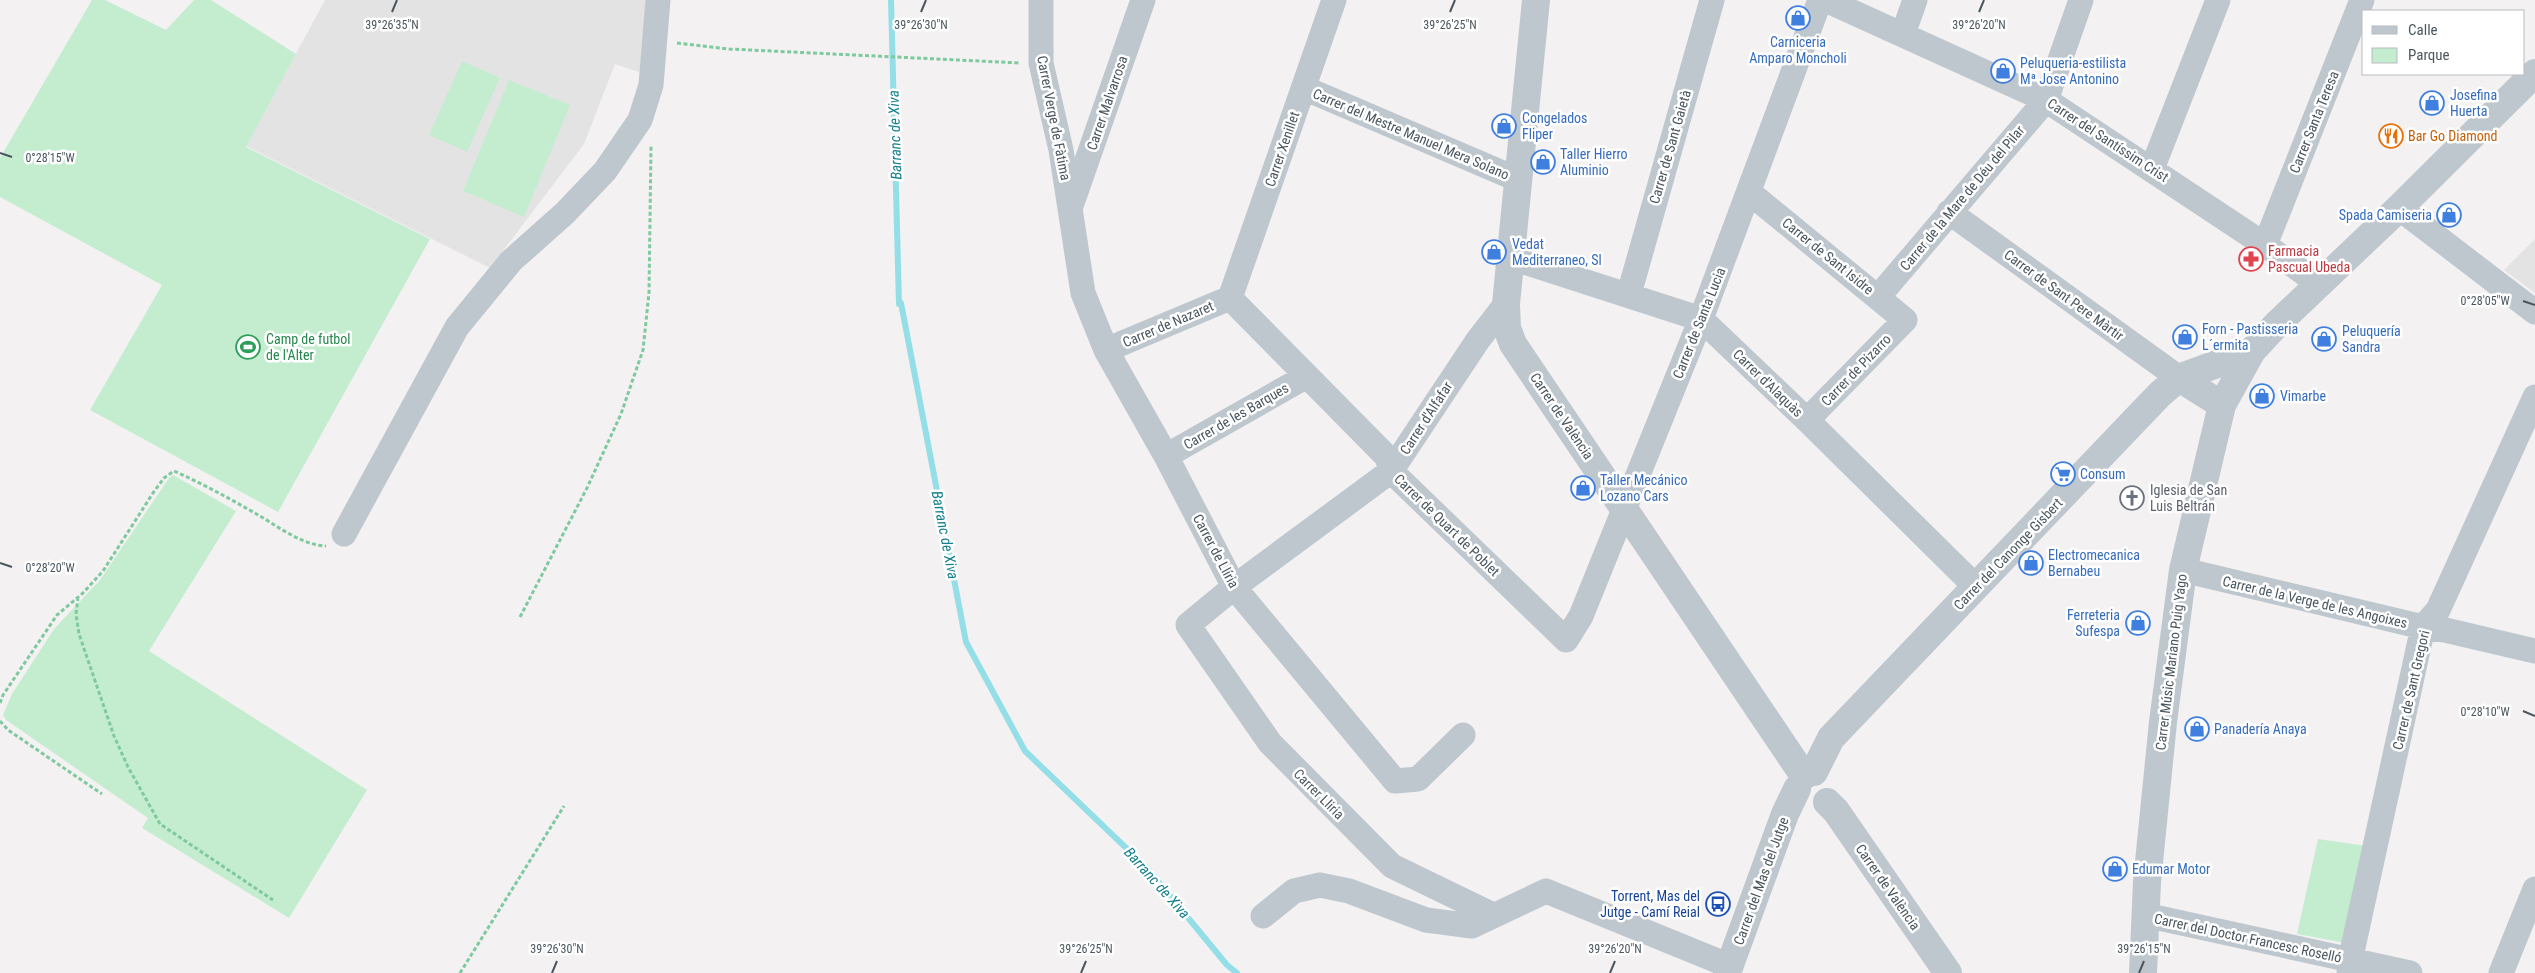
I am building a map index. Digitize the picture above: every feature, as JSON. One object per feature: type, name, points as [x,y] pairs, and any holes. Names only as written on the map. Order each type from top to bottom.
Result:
[{"type":"street","points":[[344,534],[456,327],[511,261],[565,212],[605,171],[640,120],[651,85],[658,0]]},
{"type":"street","name":"Carrer Verge de Fàtima","points":[[1041,0],[1041,64],[1061,150],[1071,206]]},
{"type":"street","name":"Carrer Malvarrosa","points":[[1071,206],[1142,0]]},
{"type":"street","name":"Carrer Xenillet","points":[[1230,298],[1334,0]]},
{"type":"street","name":"Carrer de València","points":[[1536,0],[1506,304],[1507,328],[1513,344],[1805,779],[1825,775],[1831,783],[1832,793],[1827,802],[1836,811],[1948,973]]},
{"type":"street","name":"Carrer de Sant Gaietà","points":[[1629,294],[1712,0]]},
{"type":"street","name":"Carrer de Santa Lucia","points":[[1566,640],[1581,616],[1701,319],[1750,193],[1820,0]]},
{"type":"street","name":"Carrer del Santíssim Crist","points":[[1826,0],[2046,100],[2265,244],[2319,284]]},
{"type":"street","points":[[1903,34],[1915,0]]},
{"type":"street","points":[[2046,100],[2081,0]]},
{"type":"street","points":[[2152,169],[2218,0]]},
{"type":"street","name":"Carrer Santa Teresa","points":[[2265,244],[2362,0]]},
{"type":"street","points":[[2252,351],[2535,72]]},
{"type":"street","name":"Carrer del Mestre Manuel Mera Solano","points":[[1304,88],[1519,180]]},
{"type":"street","name":"Carrer de la Mare de Déu del Pilar","points":[[1878,297],[2046,100]]},
{"type":"street","name":"Carrer de Sant Isidre","points":[[1750,193],[1905,320]]},
{"type":"street","name":"Carrer de Llíria","points":[[1071,206],[1083,293],[1106,350],[1166,456],[1234,587],[1395,781],[1418,779],[1463,735]]},
{"type":"street","points":[[2399,208],[2535,312]]},
{"type":"street","name":"Carrer de Sant Pere Màrtir","points":[[1949,212],[2179,378]]},
{"type":"street","name":"Carrer d'Alaquàs","points":[[1512,258],[1629,294],[1701,319],[1807,420],[1976,588]]},
{"type":"street","name":"Carrer de Nazaret","points":[[1106,350],[1230,298]]},
{"type":"street","name":"Carrer de Quart de Poblet","points":[[1230,298],[1387,457],[1391,470],[1566,640]]},
{"type":"street","name":"Carrer d'Alfafar","points":[[1188,625],[1234,587],[1391,470],[1478,340],[1506,304]]},
{"type":"street","name":"Carrer de Pizarro","points":[[1807,420],[1905,320]]},
{"type":"street","name":"Carrer del Canonge Gisbert","points":[[1805,779],[1831,738],[2152,403],[2179,378],[2252,351]]},
{"type":"street","name":"Carrer Músic Mariano Puig Yago","points":[[2143,973],[2145,915],[2163,722],[2183,570],[2222,405],[2252,351]]},
{"type":"street","name":"Carrer de les Barques","points":[[1166,456],[1307,376]]},
{"type":"street","points":[[2179,378],[2222,405]]},
{"type":"street","name":"Carrer de Sant Gregori","points":[[2350,967],[2423,627],[2438,610],[2535,397]]},
{"type":"street","name":"Carrer de la Verge de les Angoixes","points":[[2183,570],[2423,627],[2445,630],[2535,651]]},
{"type":"street","name":"Carrer Lliria","points":[[1188,625],[1270,743],[1392,866],[1493,916]]},
{"type":"street","name":"Carrer del Mas del Jutge","points":[[1729,969],[1785,814],[1805,779]]},
{"type":"street","points":[[1263,916],[1294,891],[1320,886],[1349,891],[1426,920],[1472,926],[1546,891],[1729,969]]},
{"type":"street","points":[[2501,973],[2535,889]]},
{"type":"street","name":"Carrer del Doctor Francesc Roselló","points":[[2145,915],[2350,967],[2410,973]]},
{"type":"path","points":[[654,41],[729,49],[1011,62]]},
{"type":"path","points":[[520,617],[587,488],[621,414],[643,350],[649,293],[651,147],[646,103]]},
{"type":"path","points":[[0,703],[3,695],[57,615],[103,571],[164,478],[174,471],[317,546],[330,547],[344,534]]},
{"type":"path","points":[[78,596],[76,614],[79,634],[114,736],[160,824],[273,900]]},
{"type":"path","points":[[0,721],[8,730],[102,794]]},
{"type":"path","points":[[460,973],[564,806]]},
{"type":"shaded area","points":[[325,0],[650,0],[642,73],[615,64],[584,144],[490,268],[246,146]]},
{"type":"shaded area","points":[[2535,239],[2535,293],[2504,270]]},
{"type":"green space","points":[[92,0],[105,0],[166,30],[194,0],[211,0],[296,54],[246,147],[430,239],[278,512],[90,410],[162,285],[0,197],[0,158]]},
{"type":"green space","points":[[462,61],[500,78],[467,152],[429,135]]},
{"type":"green space","points":[[509,80],[570,105],[524,217],[463,191]]},
{"type":"green space","points":[[173,475],[236,511],[149,651],[367,790],[289,918],[142,828],[148,818],[6,720],[3,715],[12,694],[54,629],[100,580],[169,478]]},
{"type":"green space","points":[[2318,839],[2367,846],[2345,943],[2297,934]]},
{"type":"waterway","name":"Barranc de Xiva","points":[[891,0],[899,304],[901,303],[966,642],[1025,751],[1147,868],[1227,965],[1237,973]]},
{"type":"place","name":"Carniceria Amparo Moncholi","points":[[1798,18]]},
{"type":"place","name":"Peluqueria-estilista Mª Jose Antonino","points":[[2003,71]]},
{"type":"place","name":"Josefina Huerta","points":[[2432,103]]},
{"type":"place","name":"Congelados Fliper","points":[[1504,126]]},
{"type":"place","name":"Bar Go Diamond","points":[[2391,136]]},
{"type":"place","name":"Taller Hierro Aluminio","points":[[1543,162]]},
{"type":"place","name":"Spada Camiseria","points":[[2449,215]]},
{"type":"place","name":"Vedat Mediterraneo, Sl","points":[[1494,252]]},
{"type":"place","name":"Farmacia Pascual Ubeda","points":[[2251,259]]},
{"type":"place","name":"Forn - Pastisseria L´ermita","points":[[2185,337]]},
{"type":"place","name":"Peluquería Sandra","points":[[2324,339]]},
{"type":"place","name":"Camp de futbol de l'Alter","points":[[248,347]]},
{"type":"place","name":"Vimarbe","points":[[2262,396]]},
{"type":"place","name":"Consum","points":[[2063,474]]},
{"type":"place","name":"Taller Mecánico Lozano Cars","points":[[1583,488]]},
{"type":"place","name":"Iglesia de San Luis Beltrán","points":[[2132,498]]},
{"type":"place","name":"Electromecanica Bernabeu","points":[[2031,563]]},
{"type":"place","name":"Ferreteria Sufespa","points":[[2138,623]]},
{"type":"place","name":"Panadería Anaya","points":[[2197,729]]},
{"type":"place","name":"Edumar Motor","points":[[2115,869]]},
{"type":"place","name":"Torrent, Mas del Jutge - Camí Reial","points":[[1718,904]]}]
